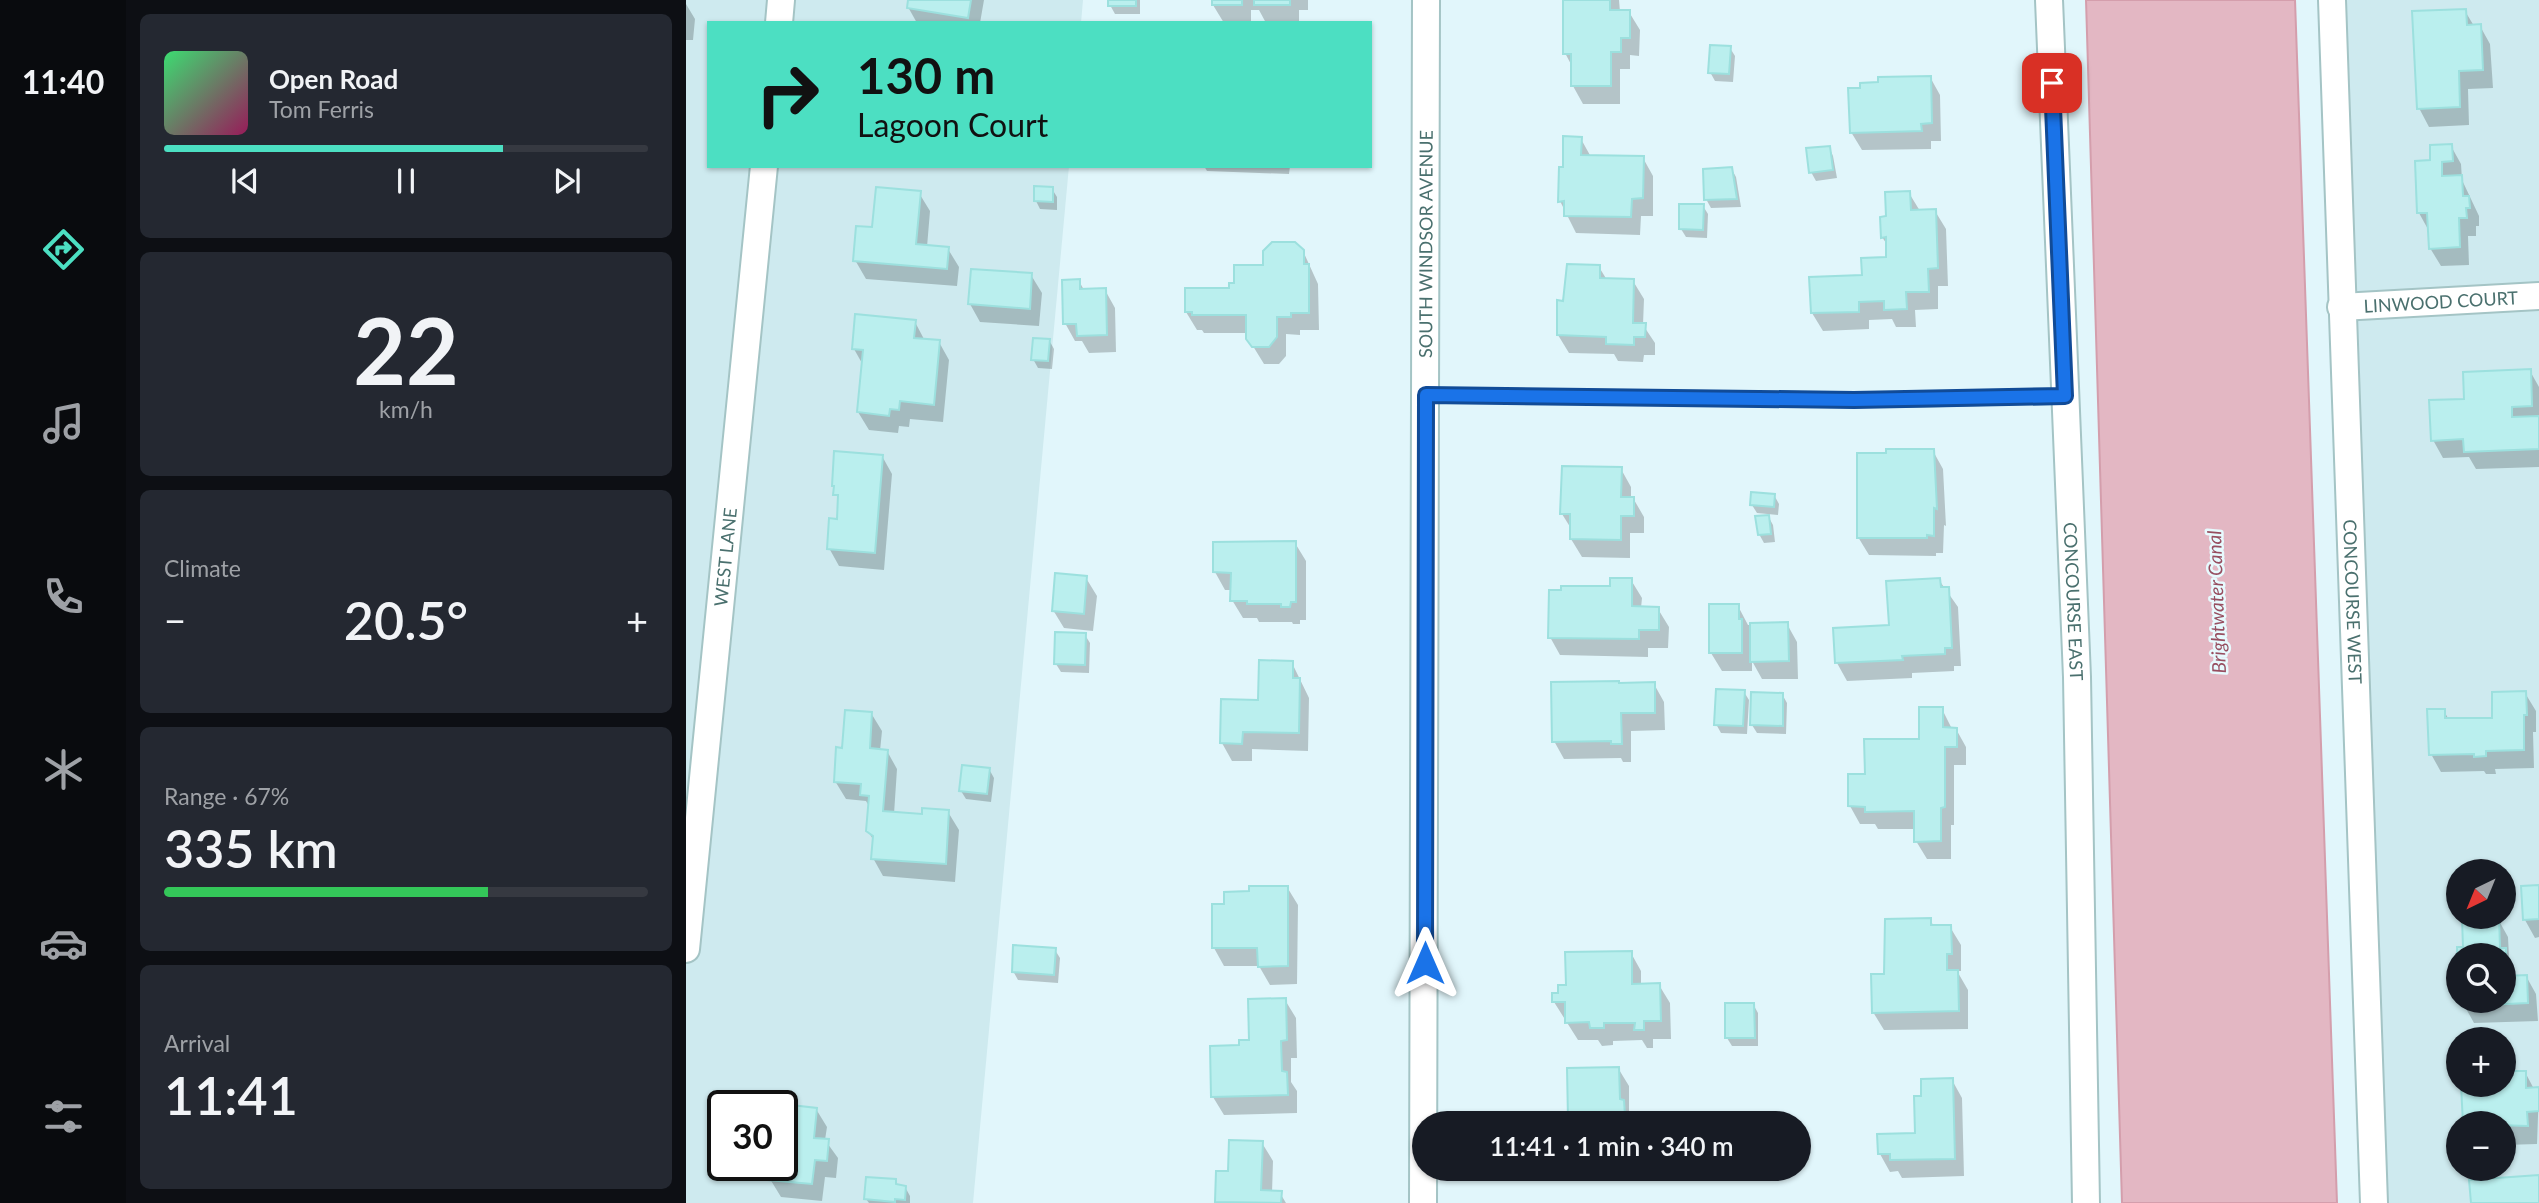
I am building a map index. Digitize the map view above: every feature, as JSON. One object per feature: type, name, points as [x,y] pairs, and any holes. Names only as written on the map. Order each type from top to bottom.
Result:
[{"type":"street","points":[[779,21],[781,0]]},
{"type":"street","name":"SOUTH WINDSOR AVENUE","points":[[1423,1203],[1426,0]]},
{"type":"street","name":"CONCOURSE EAST","points":[[2049,0],[2077,677],[2086,1203]]},
{"type":"street","name":"CONCOURSE WEST","points":[[2332,0],[2374,1203]]},
{"type":"street","name":"WEST LANE","points":[[686,949],[764,168]]},
{"type":"street","name":"LINWOOD COURT","points":[[2341,307],[2539,296]]},
{"type":"lane","points":[[1426,395],[1854,400],[2065,396]]},
{"type":"shaded area","points":[[686,0],[1083,0],[1081,21],[707,21],[707,168],[1069,168],[973,1203],[686,1203]]},
{"type":"shaded area","points":[[2332,0],[2539,0],[2539,1203],[2374,1203]]},
{"type":"water","name":"Brightwater Canal","points":[[2086,0],[2295,0],[2337,1203],[2122,1203]]},
{"type":"building","points":[[908,0],[971,0],[968,18],[907,8]]},
{"type":"building","points":[[1108,0],[1136,0],[1136,6],[1108,6]]},
{"type":"building","points":[[1212,0],[1242,0],[1242,5],[1212,5]]},
{"type":"building","points":[[1254,0],[1290,0],[1290,5],[1254,5]]},
{"type":"building","points":[[1563,0],[1610,0],[1610,10],[1630,10],[1630,38],[1621,38],[1621,52],[1611,52],[1611,86],[1571,86],[1571,54],[1563,54]]},
{"type":"building","points":[[2466,9],[2467,25],[2481,24],[2483,70],[2459,71],[2460,107],[2417,109],[2412,11]]},
{"type":"building","points":[[1710,45],[1731,46],[1729,74],[1708,73]]},
{"type":"building","points":[[1931,76],[1932,123],[1921,124],[1922,131],[1850,133],[1848,88],[1860,88],[1860,83],[1878,82],[1878,77]]},
{"type":"building","points":[[1563,136],[1582,137],[1581,155],[1644,156],[1643,198],[1632,199],[1631,217],[1564,216],[1564,201],[1558,202],[1559,167],[1563,167]]},
{"type":"building","points":[[2452,144],[2453,161],[2442,162],[2442,176],[2462,175],[2463,196],[2469,196],[2470,208],[2466,208],[2467,218],[2459,218],[2460,247],[2429,249],[2427,213],[2417,213],[2415,161],[2430,160],[2430,145]]},
{"type":"building","points":[[1830,146],[1833,170],[1809,173],[1806,148]]},
{"type":"building","points":[[1732,167],[1737,199],[1704,200],[1703,169]]},
{"type":"building","points":[[1034,186],[1053,187],[1053,202],[1034,201]]},
{"type":"building","points":[[876,187],[921,191],[916,244],[949,247],[947,269],[853,261],[856,226],[872,227]]},
{"type":"building","points":[[1910,191],[1911,210],[1936,209],[1938,268],[1928,269],[1929,292],[1906,292],[1907,309],[1884,310],[1884,301],[1859,302],[1859,312],[1811,313],[1809,277],[1862,275],[1861,258],[1886,257],[1886,237],[1881,238],[1880,217],[1886,216],[1885,192]]},
{"type":"building","points":[[1679,204],[1704,204],[1703,230],[1679,229]]},
{"type":"building","points":[[1272,242],[1295,242],[1304,250],[1304,264],[1309,264],[1309,313],[1291,313],[1291,317],[1277,317],[1277,337],[1269,347],[1252,347],[1246,339],[1246,315],[1192,315],[1192,312],[1185,312],[1185,288],[1229,288],[1229,283],[1234,283],[1234,265],[1263,265],[1263,251]]},
{"type":"building","points":[[1567,264],[1600,265],[1600,278],[1634,279],[1633,323],[1646,323],[1645,337],[1634,337],[1634,345],[1606,344],[1606,337],[1557,335],[1557,300],[1563,301]]},
{"type":"building","points":[[971,269],[1032,273],[1030,309],[968,304]]},
{"type":"building","points":[[1080,279],[1080,289],[1106,288],[1107,335],[1077,336],[1076,324],[1063,324],[1062,280]]},
{"type":"building","points":[[855,314],[916,320],[914,338],[940,340],[934,405],[900,401],[899,410],[890,409],[889,416],[857,412],[863,350],[852,349]]},
{"type":"building","points":[[1033,338],[1050,339],[1048,361],[1031,360]]},
{"type":"building","points":[[2531,369],[2532,406],[2512,407],[2512,417],[2539,416],[2539,449],[2464,452],[2463,439],[2431,441],[2429,400],[2464,399],[2463,372]]},
{"type":"building","points":[[1886,449],[1934,449],[1937,509],[1934,508],[1934,536],[1857,538],[1857,453],[1886,453]]},
{"type":"building","points":[[834,451],[883,455],[875,553],[827,549],[829,518],[837,519],[838,495],[833,495],[832,486]]},
{"type":"building","points":[[1562,466],[1622,467],[1621,497],[1634,497],[1634,516],[1621,516],[1621,540],[1570,539],[1570,514],[1560,514]]},
{"type":"building","points":[[1751,492],[1775,494],[1774,507],[1750,505]]},
{"type":"building","points":[[1769,515],[1771,534],[1758,535],[1755,516]]},
{"type":"building","points":[[1296,541],[1296,602],[1291,602],[1290,607],[1281,607],[1281,604],[1230,601],[1231,573],[1213,572],[1213,542]]},
{"type":"building","points":[[1055,573],[1087,576],[1084,614],[1052,611]]},
{"type":"building","points":[[1610,578],[1632,578],[1632,606],[1659,607],[1659,630],[1639,630],[1639,639],[1548,638],[1549,590],[1561,590],[1561,586],[1610,586]]},
{"type":"building","points":[[1940,578],[1941,587],[1949,587],[1952,648],[1945,648],[1945,654],[1902,656],[1903,660],[1835,663],[1833,628],[1889,625],[1886,581]]},
{"type":"building","points":[[1709,604],[1739,604],[1742,653],[1709,653]]},
{"type":"building","points":[[1788,622],[1789,661],[1750,662],[1750,623]]},
{"type":"building","points":[[1055,632],[1086,633],[1085,665],[1054,664]]},
{"type":"building","points":[[1259,660],[1293,661],[1293,678],[1300,678],[1299,733],[1243,732],[1242,744],[1220,743],[1221,699],[1258,700]]},
{"type":"building","points":[[1551,682],[1655,682],[1655,713],[1621,713],[1622,744],[1611,744],[1611,741],[1552,742]]},
{"type":"building","points":[[1716,689],[1745,690],[1743,726],[1714,725]]},
{"type":"building","points":[[2526,691],[2524,750],[2486,751],[2486,756],[2474,757],[2474,754],[2429,755],[2427,709],[2445,709],[2445,718],[2492,718],[2492,692]]},
{"type":"building","points":[[1751,692],[1783,693],[1783,726],[1750,725]]},
{"type":"building","points":[[1919,707],[1943,707],[1943,727],[1957,728],[1957,747],[1945,747],[1945,807],[1941,808],[1941,841],[1914,842],[1914,811],[1865,812],[1865,807],[1848,806],[1848,774],[1865,774],[1864,739],[1919,739]]},
{"type":"building","points":[[845,710],[872,712],[870,748],[888,750],[883,811],[922,814],[922,808],[949,810],[946,864],[871,859],[873,836],[866,831],[869,796],[860,795],[861,784],[834,782],[836,747],[842,748]]},
{"type":"building","points":[[962,765],[990,768],[987,794],[959,791]]},
{"type":"building","points":[[2539,885],[2539,919],[2523,920],[2521,886]]},
{"type":"building","points":[[1249,886],[1288,886],[1288,966],[1258,967],[1257,948],[1212,948],[1212,904],[1224,904],[1224,892],[1249,891]]},
{"type":"building","points":[[1931,918],[1931,925],[1951,925],[1952,954],[1947,954],[1947,970],[1958,970],[1959,1011],[1872,1013],[1871,974],[1884,974],[1885,919]]},
{"type":"building","points":[[2462,929],[2499,929],[2500,943],[2463,943]]},
{"type":"building","points":[[1013,945],[1056,948],[1054,975],[1012,972]]},
{"type":"building","points":[[1632,951],[1632,984],[1660,983],[1661,1021],[1644,1021],[1644,1030],[1634,1030],[1635,1023],[1604,1023],[1604,1028],[1590,1028],[1589,1022],[1565,1023],[1565,1002],[1552,1002],[1552,993],[1558,993],[1558,985],[1566,985],[1565,952]]},
{"type":"building","points":[[2516,975],[2527,975],[2528,1003],[2516,1004]]},
{"type":"building","points":[[1286,998],[1287,1040],[1281,1041],[1282,1071],[1287,1072],[1288,1095],[1211,1097],[1210,1046],[1239,1045],[1239,1040],[1249,1040],[1248,999]]},
{"type":"building","points":[[1725,1003],[1754,1003],[1755,1038],[1725,1038]]},
{"type":"building","points":[[1619,1067],[1620,1099],[1624,1100],[1625,1111],[1568,1111],[1567,1068]]},
{"type":"building","points":[[2516,1071],[2526,1071],[2526,1088],[2539,1087],[2539,1111],[2527,1112],[2528,1126],[2516,1126],[2516,1111],[2462,1111],[2462,1097],[2516,1097]]},
{"type":"building","points":[[1953,1078],[1955,1159],[1890,1160],[1890,1154],[1878,1154],[1877,1134],[1915,1133],[1914,1096],[1921,1096],[1921,1079]]},
{"type":"building","points":[[798,1106],[817,1108],[814,1138],[829,1139],[827,1161],[815,1160],[812,1184],[779,1181],[798,1181]]},
{"type":"building","points":[[1229,1140],[1263,1141],[1261,1190],[1282,1191],[1281,1203],[1215,1202],[1216,1171],[1228,1171]]},
{"type":"building","points":[[2539,1175],[2539,1203],[2471,1203],[2469,1181],[2516,1181],[2516,1177]]},
{"type":"building","points":[[866,1177],[896,1179],[896,1184],[906,1186],[905,1200],[895,1199],[895,1202],[864,1199]]},
{"type":"route","points":[[1425,963],[1426,395],[1690,400],[1908,400],[2065,396],[2052,83]]}]
